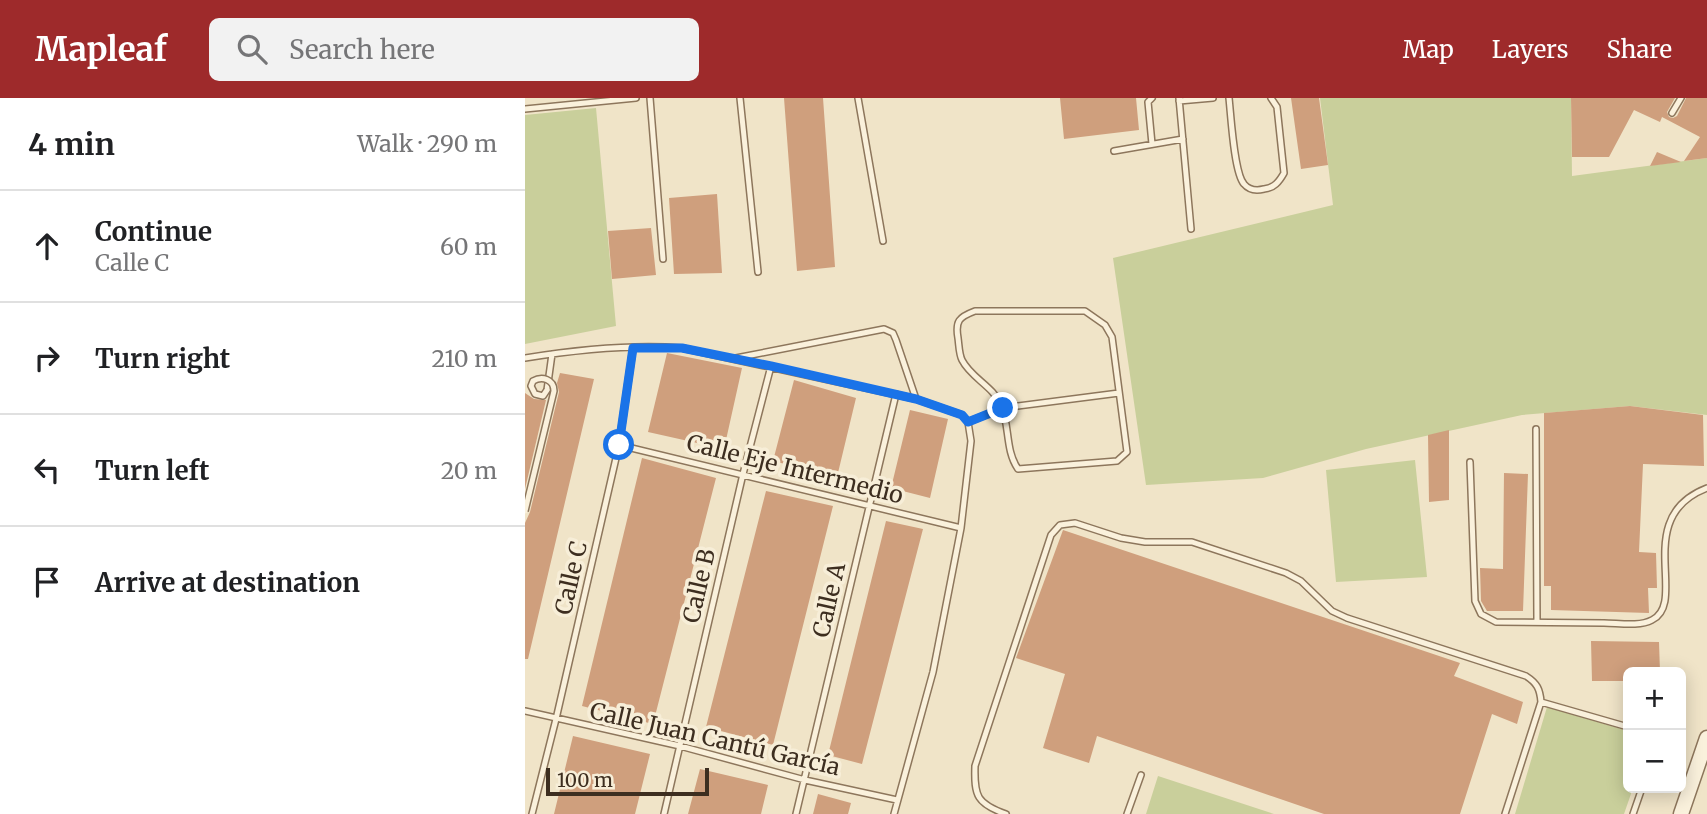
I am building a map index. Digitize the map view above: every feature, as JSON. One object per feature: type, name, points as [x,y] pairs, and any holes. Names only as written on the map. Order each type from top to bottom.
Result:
[{"type":"street","points":[[1681,814],[1707,738]]},
{"type":"lane","points":[[525,109],[583,101],[636,98]]},
{"type":"lane","points":[[650,98],[663,259]]},
{"type":"lane","points":[[740,98],[758,272]]},
{"type":"lane","points":[[858,98],[883,241]]},
{"type":"lane","points":[[1152,98],[1148,102],[1152,144]]},
{"type":"lane","points":[[1191,229],[1179,99],[1213,98]]},
{"type":"lane","points":[[1229,98],[1238,176],[1248,188],[1257,191],[1271,188],[1279,182],[1284,173],[1277,107],[1271,98]]},
{"type":"lane","points":[[1672,113],[1681,98]]},
{"type":"lane","points":[[1114,151],[1183,139]]},
{"type":"lane","points":[[975,311],[1085,311],[1105,325],[1112,337],[1128,452],[1117,461],[1018,469],[1011,459],[1003,408],[995,393],[973,374],[961,359],[955,325],[961,316],[975,311]]},
{"type":"lane","points":[[732,358],[884,329],[893,333],[916,399]]},
{"type":"lane","points":[[525,358],[633,348],[682,348],[897,394],[962,415],[968,422],[971,441],[961,528],[933,672],[894,814]]},
{"type":"lane","name":"Calle C","points":[[532,814],[619,445],[633,348]]},
{"type":"lane","points":[[525,511],[554,391],[549,380],[543,379],[533,381],[531,386],[535,394],[543,396],[547,390],[552,354]]},
{"type":"lane","name":"Calle B","points":[[664,814],[743,474],[771,366]]},
{"type":"lane","points":[[968,422],[1003,408],[1119,393]]},
{"type":"lane","name":"Calle A","points":[[796,814],[897,394]]},
{"type":"lane","points":[[1536,429],[1537,622]]},
{"type":"lane","name":"Calle Eje Intermedio","points":[[619,445],[961,528]]},
{"type":"lane","points":[[1470,462],[1474,590],[1477,608],[1488,620],[1496,622],[1623,624],[1652,620],[1661,612],[1665,594],[1665,531],[1675,511],[1686,500],[1707,488]]},
{"type":"lane","points":[[1006,814],[987,807],[979,799],[975,785],[975,766],[1051,535],[1060,525],[1075,523],[1121,538],[1145,542],[1192,542],[1286,573],[1301,581],[1332,611],[1347,618],[1526,676],[1535,682],[1541,691],[1541,702],[1504,814]]},
{"type":"lane","points":[[1541,702],[1623,726]]},
{"type":"lane","name":"Calle Juan Cantú García","points":[[525,711],[897,800]]},
{"type":"lane","points":[[1127,814],[1141,775]]},
{"type":"lane","points":[[1633,814],[1640,793]]},
{"type":"green space","points":[[1320,98],[1571,98],[1572,176],[1707,158],[1707,415],[1630,406],[1522,415],[1366,449],[1263,478],[1146,485],[1113,258],[1333,205]]},
{"type":"green space","points":[[596,108],[616,326],[525,344],[525,115]]},
{"type":"green space","points":[[1415,460],[1427,577],[1336,582],[1326,470]]},
{"type":"green space","points":[[1547,707],[1623,730],[1623,793],[1631,793],[1624,814],[1515,814]]},
{"type":"green space","points":[[1158,776],[1274,814],[1146,814]]},
{"type":"building","points":[[784,98],[823,98],[835,267],[797,271]]},
{"type":"building","points":[[1060,98],[1136,98],[1139,130],[1064,139]]},
{"type":"building","points":[[1291,98],[1319,98],[1328,165],[1301,169]]},
{"type":"building","points":[[1571,98],[1675,98],[1667,112],[1669,117],[1673,118],[1677,116],[1686,98],[1707,98],[1707,158],[1684,161],[1700,137],[1662,117],[1660,122],[1634,110],[1609,157],[1572,157]]},
{"type":"building","points":[[1657,152],[1681,162],[1650,166]]},
{"type":"building","points":[[717,194],[722,273],[674,274],[669,198]]},
{"type":"building","points":[[651,228],[656,275],[612,279],[608,231]]},
{"type":"building","points":[[667,353],[742,368],[724,449],[648,432]]},
{"type":"building","points":[[560,373],[594,379],[528,659],[525,659],[525,523],[559,392],[557,383]]},
{"type":"building","points":[[794,380],[856,398],[837,477],[773,461]]},
{"type":"building","points":[[525,393],[534,399],[546,400],[525,489]]},
{"type":"building","points":[[1630,406],[1703,415],[1704,466],[1643,464],[1639,552],[1656,553],[1657,588],[1648,588],[1649,613],[1551,610],[1551,586],[1544,586],[1544,413]]},
{"type":"building","points":[[910,410],[948,419],[930,498],[891,488]]},
{"type":"building","points":[[1449,430],[1449,500],[1429,502],[1428,435]]},
{"type":"building","points":[[642,458],[716,478],[653,724],[582,706]]},
{"type":"building","points":[[1504,473],[1528,474],[1523,611],[1487,611],[1481,601],[1480,568],[1503,569]]},
{"type":"building","points":[[766,491],[833,506],[773,745],[706,727]]},
{"type":"building","points":[[886,521],[923,529],[862,764],[828,755]]},
{"type":"building","points":[[1063,530],[1460,663],[1454,676],[1523,702],[1517,724],[1492,714],[1460,814],[1324,814],[1097,736],[1089,763],[1043,748],[1065,674],[1016,658]]},
{"type":"building","points":[[1591,641],[1659,642],[1660,667],[1623,667],[1623,681],[1592,681]]},
{"type":"building","points":[[573,736],[650,754],[635,814],[554,814]]},
{"type":"building","points":[[700,769],[768,785],[761,814],[688,814]]},
{"type":"building","points":[[818,794],[851,803],[848,814],[813,814]]},
{"type":"route","points":[[619,445],[633,348],[682,348],[771,366],[916,399],[962,415],[968,422],[1003,408]]}]
